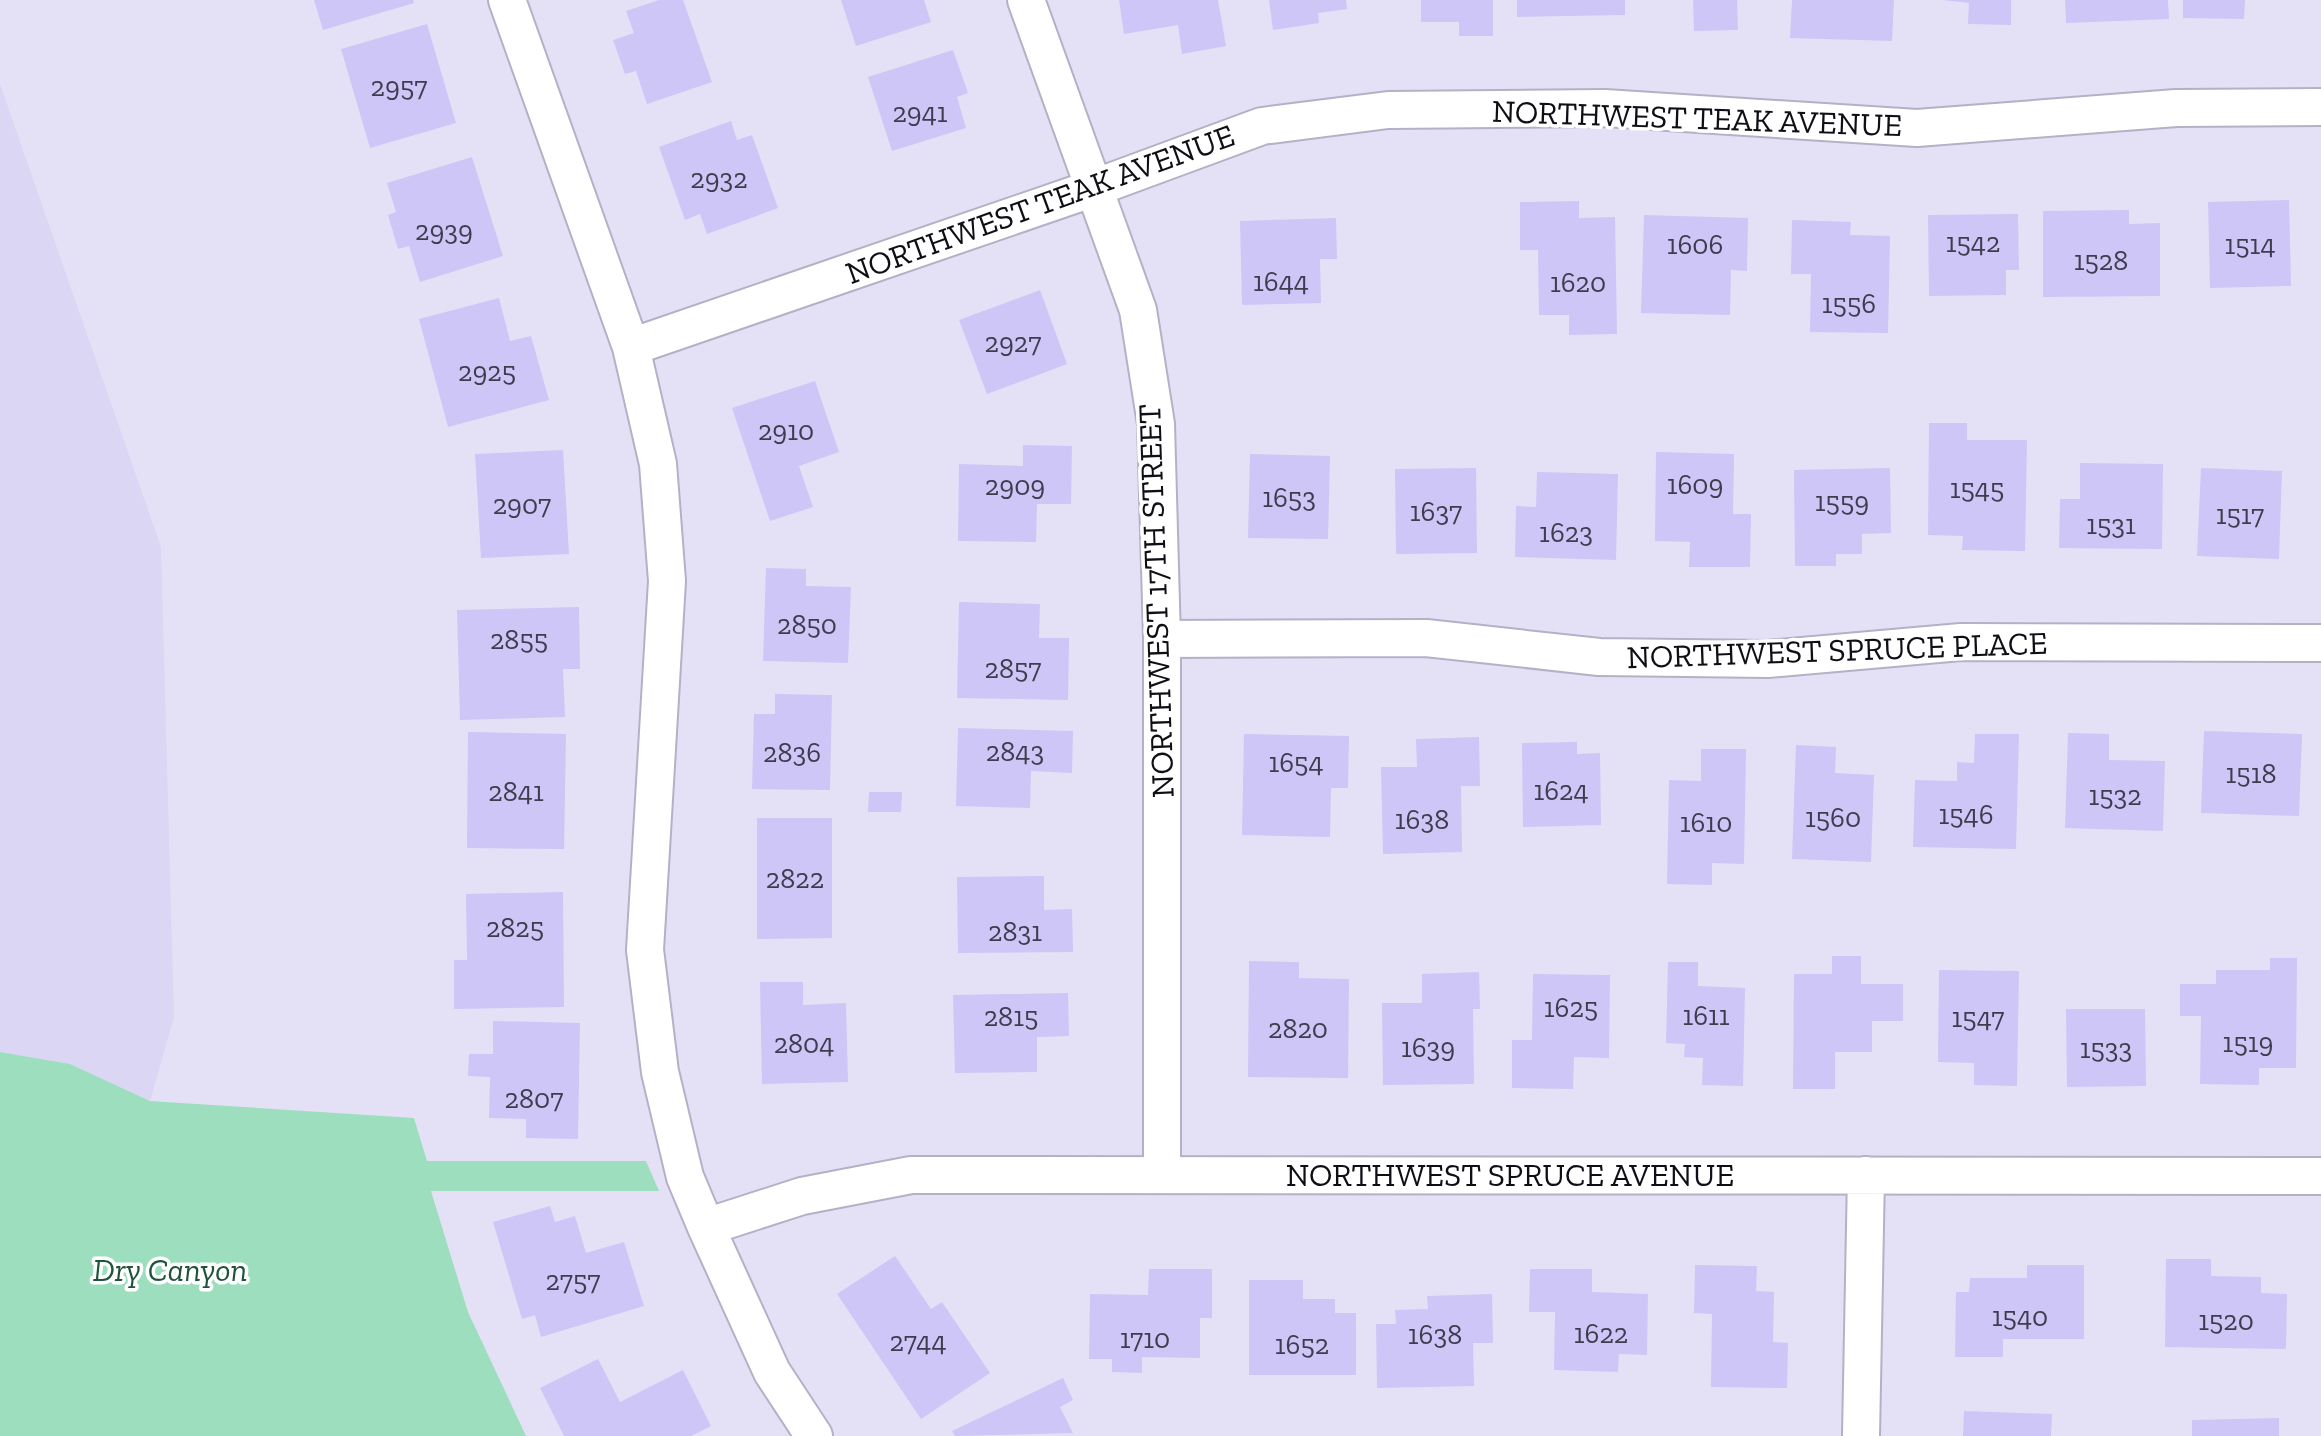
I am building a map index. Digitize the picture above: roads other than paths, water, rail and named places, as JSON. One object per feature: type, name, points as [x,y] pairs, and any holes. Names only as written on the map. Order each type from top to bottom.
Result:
[{"type":"street","points":[[507,0],[631,347],[658,464],[667,581],[645,950],[660,1072],[685,1177],[706,1227],[772,1372],[814,1436]]},
{"type":"street","name":"NORTHWEST 17TH STREET","points":[[1026,0],[1138,310],[1156,424],[1162,639],[1162,1175]]},
{"type":"street","name":"NORTHWEST TEAK AVENUE","points":[[631,347],[1094,188],[1262,126],[1388,110],[1605,108],[1917,128],[2176,108],[2321,107]]},
{"type":"street","name":"NORTHWEST SPRUCE PLACE","points":[[1162,639],[1426,638],[1599,657],[1768,659],[1961,642],[2321,643]]},
{"type":"street","name":"NORTHWEST SPRUCE AVENUE","points":[[706,1227],[802,1196],[911,1175],[2321,1176]]},
{"type":"street","points":[[1861,1436],[1866,1175]]},
{"type":"park label","name":"Dry Canyon","points":[[170,1270]]}]
